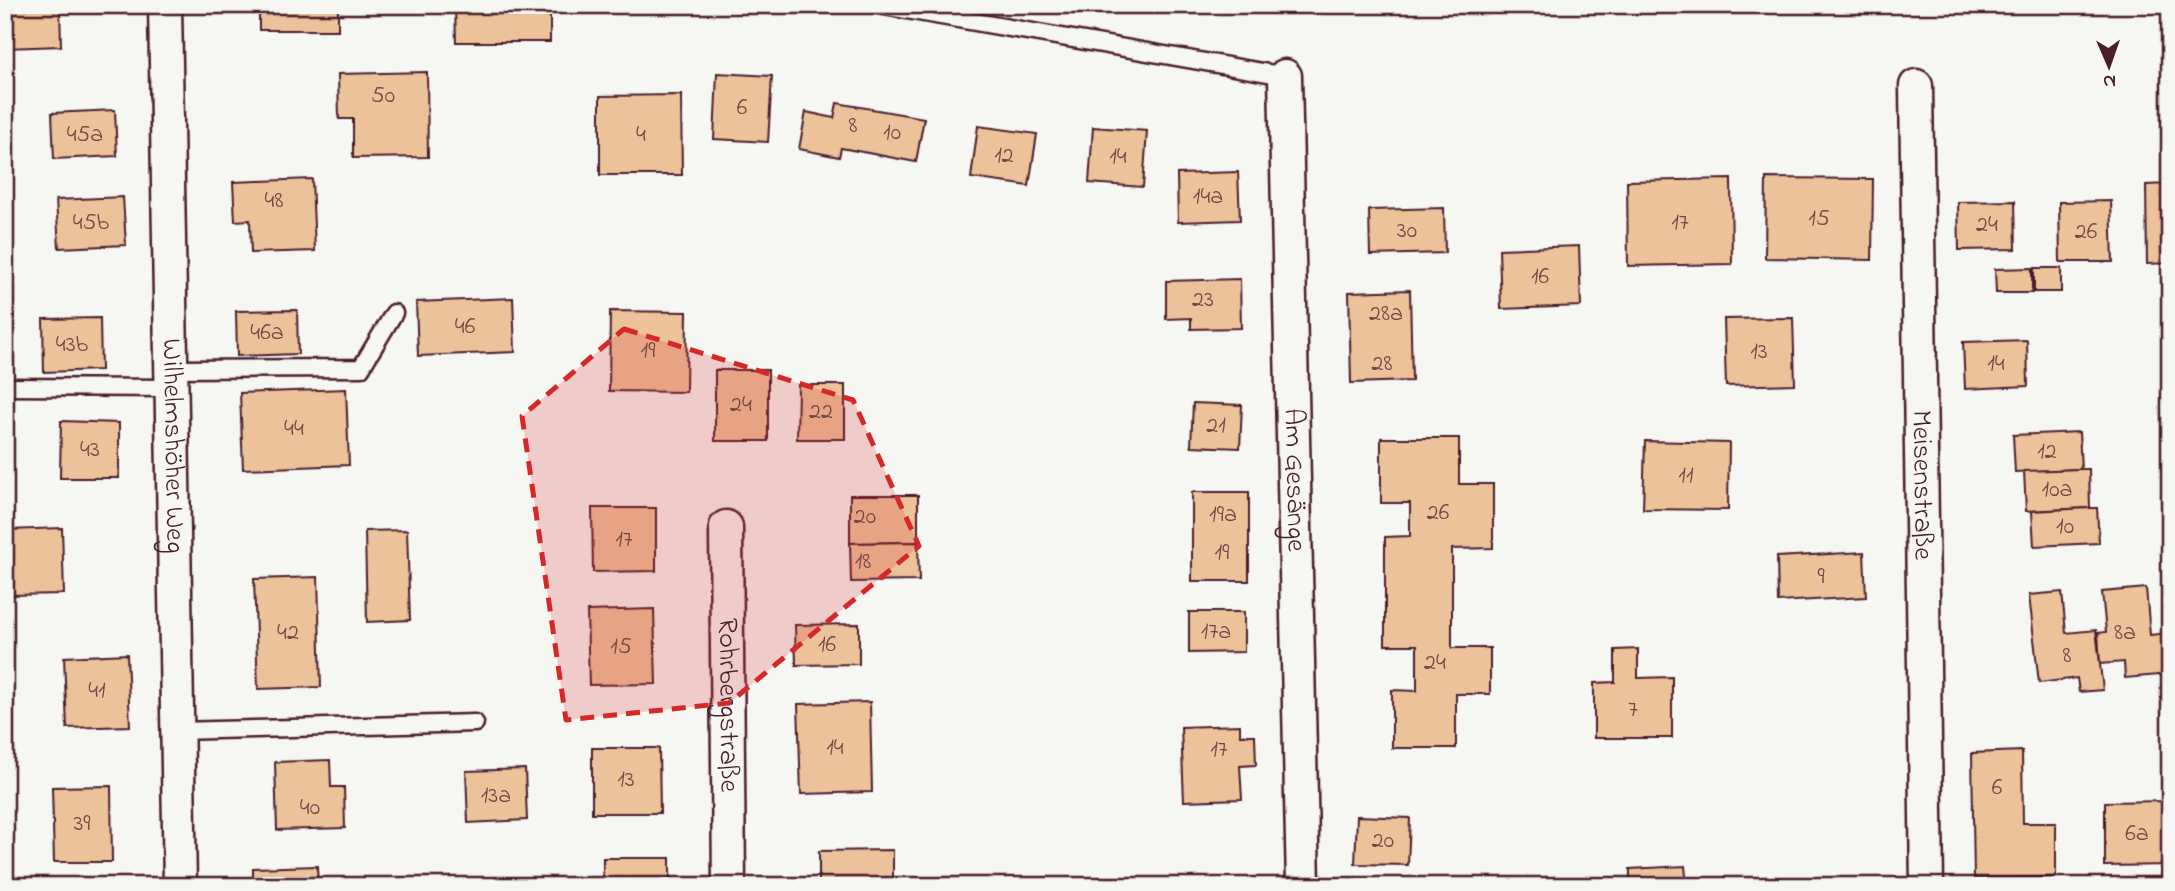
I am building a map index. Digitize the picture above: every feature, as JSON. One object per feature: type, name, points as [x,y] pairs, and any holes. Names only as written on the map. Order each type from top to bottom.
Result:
[{"type":"street","name":"Wilhelmshöher Weg","points":[[165,5],[180,886]]},
{"type":"street","name":"Am Gesänge","points":[[1285,76],[1303,886]]},
{"type":"street","name":"Meisenstraße","points":[[1916,86],[1927,886]]},
{"type":"street","name":"Rohrbergstraße","points":[[726,527],[729,886]]},
{"type":"lane","points":[[878,5],[1285,76]]},
{"type":"lane","points":[[5,387],[361,368],[394,313]]},
{"type":"lane","points":[[177,731],[475,723]]},
{"type":"highlighted area","points":[[624,329],[853,400],[919,546],[729,703],[566,720],[522,416]]},
{"type":"building","points":[[5,5],[60,5],[61,46],[5,48]]},
{"type":"building","points":[[259,5],[338,5],[338,30],[259,30]]},
{"type":"building","points":[[455,5],[550,5],[550,42],[456,42]]},
{"type":"building","points":[[427,72],[428,157],[353,158],[353,119],[339,119],[338,74]]},
{"type":"building","points":[[717,73],[772,76],[768,142],[714,139]]},
{"type":"building","points":[[681,95],[682,175],[600,175],[600,96]]},
{"type":"building","points":[[837,103],[924,118],[916,162],[841,148],[839,157],[799,149],[806,112],[834,118]]},
{"type":"building","points":[[115,110],[117,156],[54,159],[52,113]]},
{"type":"building","points":[[978,126],[1037,134],[1029,186],[971,178]]},
{"type":"building","points":[[1093,127],[1147,131],[1143,187],[1089,183]]},
{"type":"building","points":[[1238,172],[1240,220],[1178,222],[1177,174]]},
{"type":"building","points":[[1766,178],[1873,179],[1872,260],[1765,258]]},
{"type":"building","points":[[312,179],[315,251],[251,253],[250,220],[235,221],[233,182]]},
{"type":"building","points":[[1731,179],[1732,264],[1628,266],[1627,181]]},
{"type":"building","points":[[2170,184],[2170,263],[2147,264],[2146,185]]},
{"type":"building","points":[[123,197],[126,245],[59,248],[56,200]]},
{"type":"building","points":[[2015,201],[2016,249],[1959,250],[1958,202]]},
{"type":"building","points":[[2111,201],[2113,262],[2060,262],[2059,202]]},
{"type":"building","points":[[1444,208],[1445,253],[1370,255],[1369,210]]},
{"type":"building","points":[[1579,246],[1581,306],[1501,309],[1499,249]]},
{"type":"building","points":[[2032,268],[2032,293],[1996,293],[1995,269]]},
{"type":"building","points":[[2034,268],[2061,268],[2061,292],[2034,292]]},
{"type":"building","points":[[1240,279],[1241,328],[1191,329],[1191,318],[1166,319],[1166,281]]},
{"type":"building","points":[[1410,290],[1412,381],[1351,383],[1349,292]]},
{"type":"building","points":[[513,298],[515,352],[418,356],[416,302]]},
{"type":"building","points":[[297,310],[298,354],[237,356],[236,311]]},
{"type":"building","points":[[610,311],[687,312],[686,392],[609,391]]},
{"type":"building","points":[[100,318],[101,370],[44,372],[43,319]]},
{"type":"building","points":[[1793,318],[1795,384],[1726,386],[1724,319]]},
{"type":"building","points":[[2027,340],[2028,386],[1965,389],[1963,342]]},
{"type":"building","points":[[715,370],[768,370],[768,441],[715,441]]},
{"type":"building","points":[[798,385],[845,385],[845,439],[797,439]]},
{"type":"building","points":[[346,389],[349,465],[243,469],[240,393]]},
{"type":"building","points":[[1193,403],[1242,405],[1240,448],[1191,446]]},
{"type":"building","points":[[61,421],[119,423],[119,478],[60,478]]},
{"type":"building","points":[[2079,432],[2081,469],[2015,472],[2013,435]]},
{"type":"building","points":[[1381,438],[1459,438],[1459,484],[1493,484],[1493,548],[1452,549],[1452,648],[1490,648],[1490,694],[1456,694],[1456,748],[1392,748],[1392,690],[1417,691],[1417,645],[1385,645],[1385,537],[1410,536],[1410,503],[1381,503]]},
{"type":"building","points":[[1645,441],[1729,443],[1728,510],[1643,509]]},
{"type":"building","points":[[2089,469],[2090,508],[2026,511],[2024,471]]},
{"type":"building","points":[[1192,492],[1249,492],[1249,581],[1192,581]]},
{"type":"building","points":[[850,495],[918,495],[918,542],[850,543]]},
{"type":"building","points":[[592,508],[656,508],[656,571],[593,572]]},
{"type":"building","points":[[2097,508],[2099,543],[2034,546],[2032,511]]},
{"type":"building","points":[[62,528],[64,594],[10,595],[8,530]]},
{"type":"building","points":[[407,530],[410,620],[367,622],[365,531]]},
{"type":"building","points":[[918,542],[919,581],[851,582],[850,543]]},
{"type":"building","points":[[1864,552],[1866,597],[1778,602],[1777,557]]},
{"type":"building","points":[[318,577],[321,687],[258,689],[254,579]]},
{"type":"building","points":[[2146,588],[2150,635],[2170,633],[2170,674],[2125,678],[2124,662],[2100,664],[2098,633],[2106,632],[2102,592]]},
{"type":"building","points":[[2062,592],[2066,633],[2096,630],[2103,690],[2079,692],[2077,678],[2039,683],[2029,595]]},
{"type":"building","points":[[654,609],[656,684],[589,685],[587,611]]},
{"type":"building","points":[[1189,612],[1244,612],[1244,652],[1189,653]]},
{"type":"building","points":[[859,624],[859,664],[796,665],[795,625]]},
{"type":"building","points":[[1638,649],[1638,678],[1672,677],[1672,738],[1594,738],[1594,683],[1615,682],[1615,650]]},
{"type":"building","points":[[127,654],[130,726],[67,728],[64,657]]},
{"type":"building","points":[[870,702],[872,792],[801,794],[798,704]]},
{"type":"building","points":[[1240,725],[1240,735],[1255,735],[1256,765],[1240,766],[1242,799],[1184,801],[1181,727]]},
{"type":"building","points":[[592,748],[659,748],[660,813],[592,813]]},
{"type":"building","points":[[2022,751],[2023,823],[2056,823],[2056,877],[1974,878],[1972,753]]},
{"type":"building","points":[[330,760],[331,787],[344,787],[345,828],[277,830],[275,762]]},
{"type":"building","points":[[525,769],[527,820],[468,823],[466,771]]},
{"type":"building","points":[[111,786],[112,862],[54,862],[52,787]]},
{"type":"building","points":[[2170,801],[2170,865],[2105,866],[2105,802]]},
{"type":"building","points":[[1357,816],[1410,818],[1408,865],[1355,864]]},
{"type":"building","points":[[893,850],[893,886],[819,886],[819,851]]},
{"type":"building","points":[[603,858],[670,858],[670,886],[603,886]]},
{"type":"building","points":[[317,866],[318,886],[253,886],[253,868]]},
{"type":"building","points":[[1685,866],[1687,886],[1630,886],[1630,869]]}]
